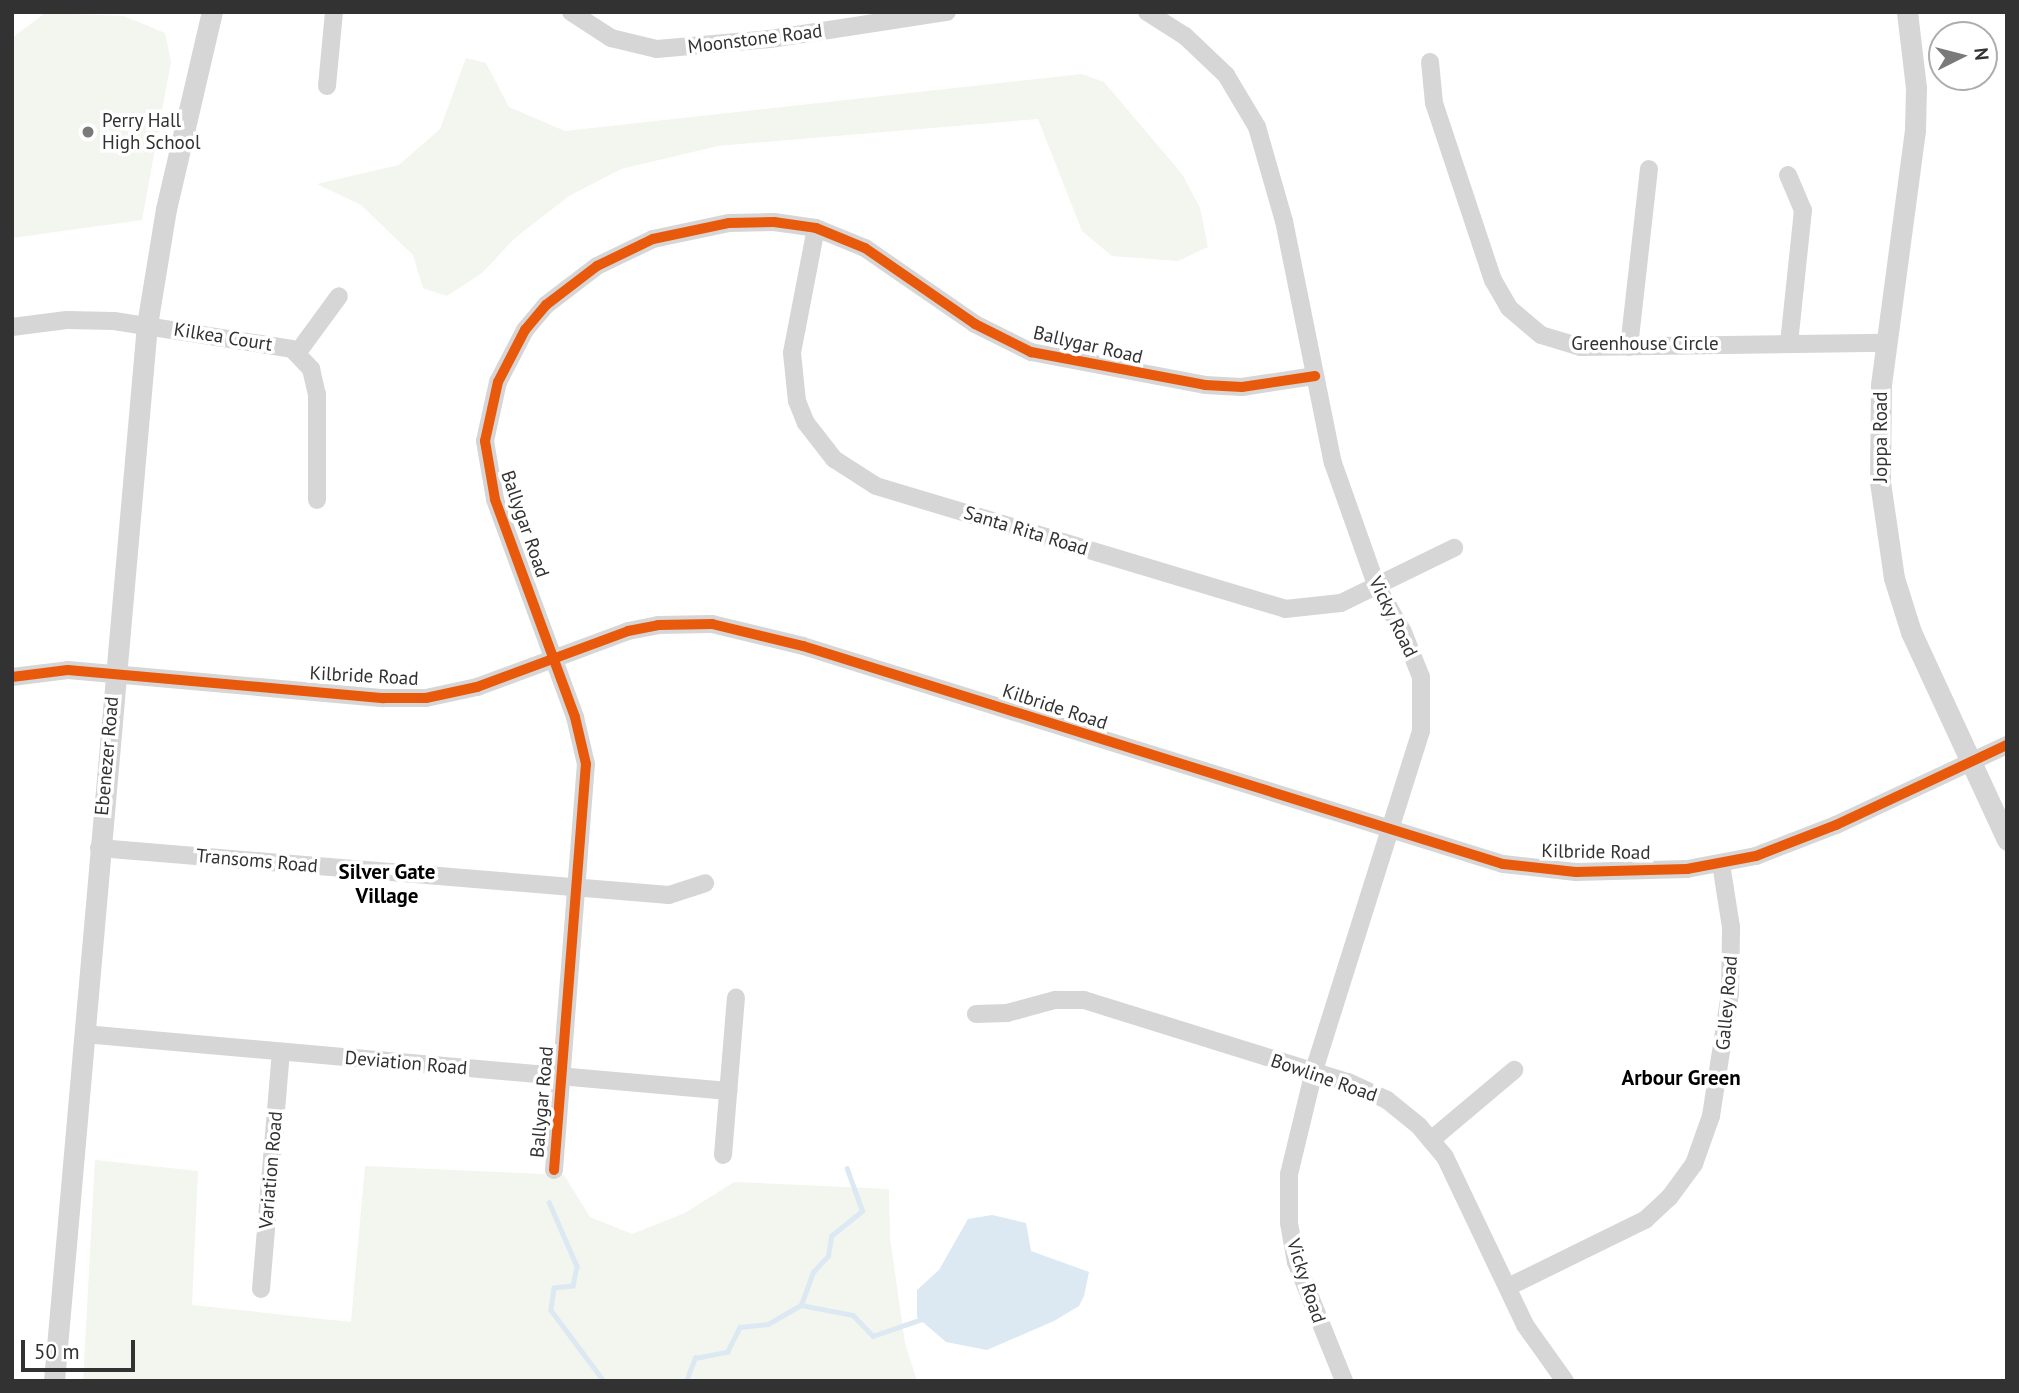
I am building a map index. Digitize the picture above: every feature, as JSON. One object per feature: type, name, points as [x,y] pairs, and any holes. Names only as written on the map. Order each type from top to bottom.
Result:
[{"type":"street","name":"Ebenezer Road","points":[[54,1381],[114,674],[148,325],[166,209],[212,12]]},
{"type":"street","points":[[327,86],[334,12]]},
{"type":"street","name":"Moonstone Road","points":[[571,12],[611,38],[657,49],[838,21],[947,12]]},
{"type":"street","name":"Vicky Road","points":[[1147,12],[1185,36],[1226,75],[1257,127],[1284,221],[1333,463],[1377,587],[1412,651],[1422,693],[1423,720],[1314,1071],[1289,1174],[1289,1223],[1308,1300],[1344,1381]]},
{"type":"street","name":"Joppa Road","points":[[1907,12],[1916,88],[1914,130],[1886,343],[1880,482],[1894,579],[1911,632],[2007,841]]},
{"type":"street","name":"Greenhouse Circle","points":[[1430,62],[1434,103],[1493,280],[1508,308],[1522,323],[1560,343],[1629,347],[1886,343]]},
{"type":"street","points":[[1629,347],[1649,169]]},
{"type":"street","points":[[1788,174],[1803,210],[1790,343]]},
{"type":"street","name":"Ballygar Road","points":[[554,1170],[586,764],[575,717],[495,499],[485,441],[498,382],[525,330],[568,285],[622,251],[653,239],[754,221],[816,229],[884,259],[975,324],[1031,352],[1205,385],[1242,387],[1315,376]]},
{"type":"street","name":"Santa Rita Road","points":[[816,229],[796,318],[792,377],[806,423],[821,445],[852,474],[876,486],[1271,606],[1314,609],[1377,587],[1454,548]]},
{"type":"street","name":"Kilkea Court","points":[[298,352],[339,296]]},
{"type":"street","name":"Kilkea Court","points":[[12,327],[92,320],[148,325],[281,345],[298,352],[311,369],[317,394],[317,500]]},
{"type":"street","name":"Kilbride Road","points":[[12,677],[46,671],[114,674],[384,698],[426,698],[477,687],[553,658],[658,625],[734,628],[1503,864],[1546,871],[1668,870],[1721,864],[1799,841],[2007,746]]},
{"type":"street","name":"Transoms Road","points":[[99,848],[669,895],[705,883]]},
{"type":"street","name":"Galley Road","points":[[1508,1287],[1645,1220],[1669,1198],[1693,1164],[1712,1116],[1730,993],[1731,927],[1721,864]]},
{"type":"street","points":[[723,1154],[736,998]]},
{"type":"street","name":"Bowline Road","points":[[976,1014],[1007,1013],[1055,1000],[1084,1000],[1314,1071],[1387,1100],[1432,1140],[1456,1176],[1525,1325],[1565,1381]]},
{"type":"street","name":"Deviation Road","points":[[84,1034],[728,1091]]},
{"type":"street","name":"Variation Road","points":[[261,1289],[281,1052]]},
{"type":"street","points":[[1432,1140],[1514,1070]]},
{"type":"shaded area","name":"Perry Hall High School","points":[[45,13],[124,16],[165,33],[171,62],[142,220],[12,238],[12,38]]},
{"type":"shaded area","points":[[466,58],[486,63],[509,107],[565,131],[1082,74],[1104,82],[1182,174],[1200,208],[1208,247],[1178,261],[1112,256],[1082,231],[1038,119],[718,146],[621,169],[569,196],[515,238],[482,273],[447,296],[423,288],[413,255],[361,205],[317,184],[399,165],[440,129]]},
{"type":"shaded area","points":[[95,1160],[198,1171],[192,1305],[351,1322],[365,1166],[564,1175],[590,1217],[632,1234],[685,1213],[734,1182],[889,1189],[890,1238],[905,1343],[917,1381],[83,1381]]},
{"type":"shaded area","points":[[992,1215],[1026,1223],[1031,1251],[1089,1272],[1079,1306],[1054,1321],[987,1350],[946,1342],[917,1317],[917,1290],[939,1270],[968,1219]]},
{"type":"waterway","points":[[801,1305],[813,1272],[828,1256],[831,1236],[862,1211],[847,1169]]},
{"type":"waterway","points":[[549,1202],[577,1266],[573,1286],[554,1288],[551,1310],[604,1381]]},
{"type":"waterway","points":[[686,1381],[695,1358],[727,1352],[740,1327],[768,1324],[801,1305],[853,1315],[873,1336],[925,1318]]},
{"type":"cycle path","points":[[554,1170],[586,764],[575,717],[495,499],[485,441],[498,382],[525,330],[546,305],[597,266],[653,239],[729,223],[774,222],[816,228],[865,248],[975,324],[1031,352],[1205,385],[1242,387],[1315,376]]},
{"type":"cycle path","points":[[12,677],[68,670],[384,698],[426,698],[477,687],[628,631],[658,625],[712,624],[803,646],[1503,864],[1576,872],[1687,869],[1756,856],[1836,825],[2007,745]]},
{"type":"place","name":"Perry Hall High School","points":[[88,132]]},
{"type":"district","name":"Silver Gate Village","points":[[387,884]]},
{"type":"district","name":"Arbour Green","points":[[1681,1078]]}]
